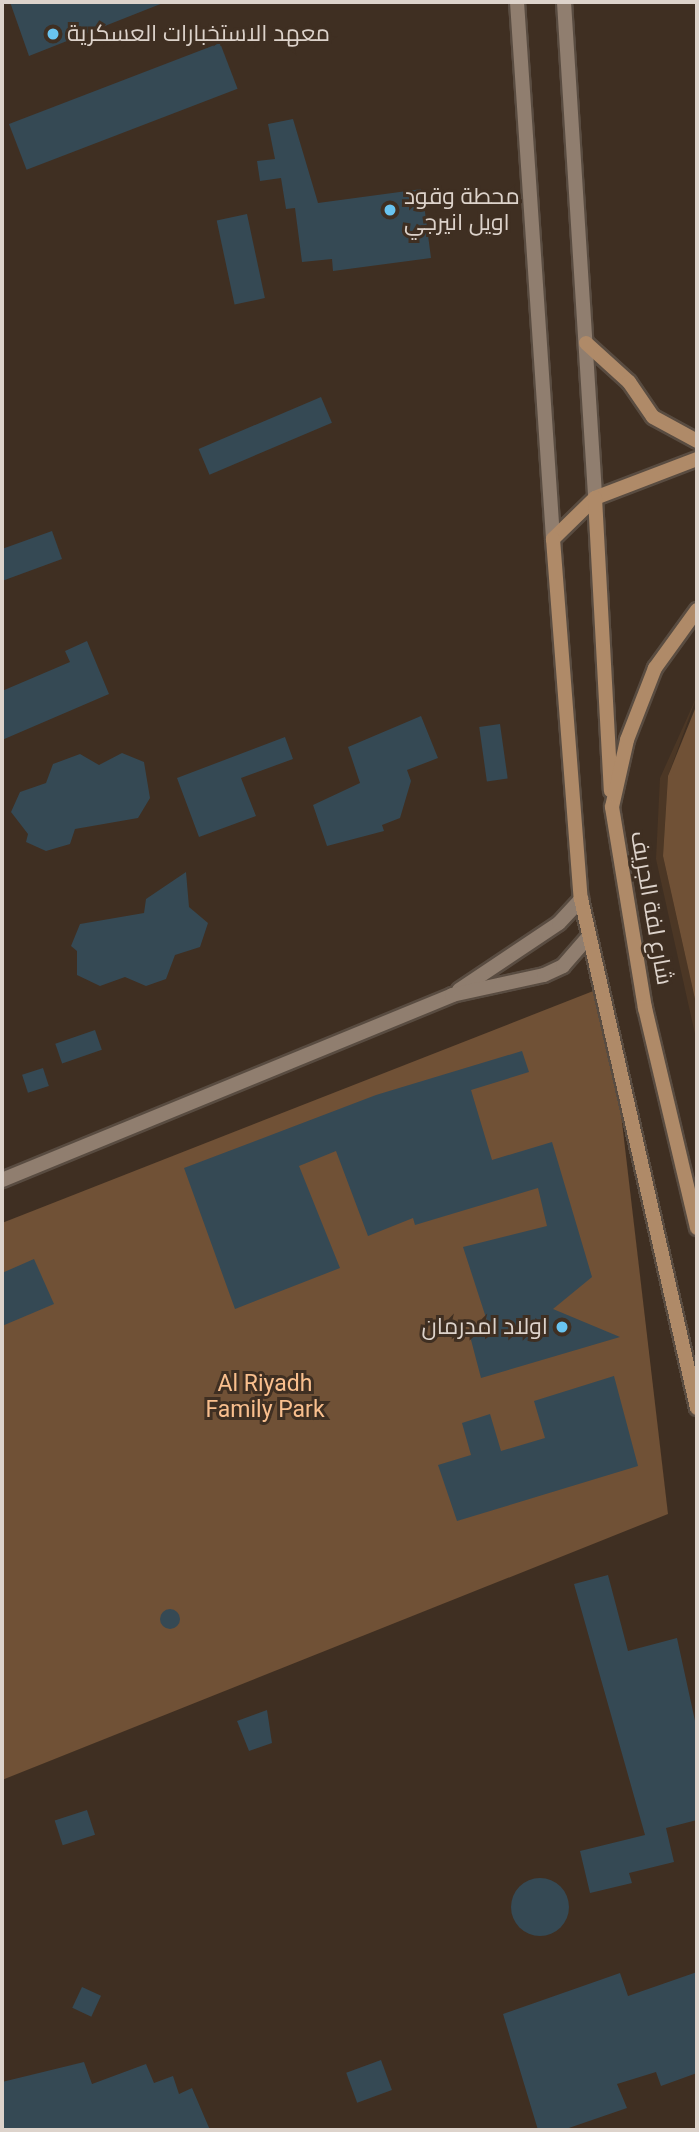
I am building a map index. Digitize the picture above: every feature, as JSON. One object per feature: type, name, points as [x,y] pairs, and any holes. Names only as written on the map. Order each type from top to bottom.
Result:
[{"type":"main road","points":[[586,344],[629,382],[653,417],[697,441]]},
{"type":"main road","points":[[697,459],[595,498],[553,539],[581,899],[697,1409]]},
{"type":"main road","points":[[595,498],[612,807]]},
{"type":"main road","name":"شارع لفة الجريف","points":[[697,610],[655,668],[627,740],[612,807],[645,1008],[697,1228]]},
{"type":"street","points":[[517,2],[553,539]]},
{"type":"street","points":[[564,2],[595,498]]},
{"type":"street","points":[[452,995],[559,923],[581,899]]},
{"type":"street","points":[[2,1180],[452,995],[544,975],[562,966],[589,936]]},
{"type":"shaded area","points":[[697,696],[668,776],[663,856],[697,1008],[697,1043],[656,859],[660,778]]},
{"type":"green space","points":[[697,704],[697,1008],[663,856],[668,776]]},
{"type":"green space","name":"Al Riyadh Family Park","points":[[606,986],[668,1514],[2,1780],[2,1223]]},
{"type":"building","name":"معهد الاستخبارات العسكرية","points":[[10,2],[162,2],[163,3],[29,56]]},
{"type":"building","points":[[220,43],[238,89],[27,170],[9,124]]},
{"type":"building","points":[[293,119],[318,203],[422,189],[431,258],[333,271],[332,259],[302,262],[295,208],[286,209],[281,178],[260,181],[257,161],[275,159],[268,124]]},
{"type":"building","points":[[247,214],[265,298],[235,305],[217,220]]},
{"type":"building","points":[[321,397],[332,423],[210,475],[199,449]]},
{"type":"building","points":[[52,531],[62,559],[2,581],[2,549]]},
{"type":"building","points":[[87,641],[109,694],[2,740],[2,691],[70,662],[65,651]]},
{"type":"building","points":[[421,716],[438,758],[407,770],[411,781],[400,818],[382,825],[384,831],[327,846],[313,805],[360,783],[348,747]]},
{"type":"building","points":[[500,724],[508,778],[487,781],[479,727]]},
{"type":"building","points":[[285,737],[293,759],[241,778],[256,816],[199,837],[177,778]]},
{"type":"building","points":[[122,753],[144,762],[150,798],[138,818],[75,829],[70,844],[46,851],[26,842],[28,834],[11,812],[20,792],[46,783],[53,764],[80,754],[99,765]]},
{"type":"building","points":[[186,872],[189,907],[208,923],[200,947],[175,955],[166,979],[146,986],[125,977],[100,986],[77,975],[77,951],[71,946],[80,924],[144,913],[146,899]]},
{"type":"building","points":[[95,1030],[102,1050],[62,1064],[55,1044]]},
{"type":"building","points":[[522,1051],[529,1072],[471,1090],[492,1160],[552,1142],[592,1277],[553,1309],[620,1337],[481,1378],[470,1336],[490,1330],[463,1247],[547,1226],[538,1188],[415,1225],[413,1218],[368,1236],[336,1151],[299,1166],[340,1268],[235,1309],[184,1168],[376,1095]]},
{"type":"building","points":[[43,1068],[49,1086],[28,1093],[22,1075]]},
{"type":"building","points":[[34,1259],[54,1304],[2,1326],[2,1273]]},
{"type":"building","points":[[614,1376],[638,1466],[457,1521],[438,1465],[471,1455],[462,1423],[490,1414],[501,1451],[545,1438],[534,1401]]},
{"type":"building","points":[[608,1575],[628,1651],[677,1638],[697,1730],[697,1820],[666,1828],[674,1862],[629,1873],[632,1883],[590,1893],[580,1851],[645,1835],[574,1584]]},
{"type":"building","points":[[166,1609],[174,1609],[180,1619],[174,1629],[166,1629],[160,1623],[160,1615]]},
{"type":"building","points":[[267,1710],[272,1743],[249,1751],[237,1721]]},
{"type":"building","points":[[87,1810],[95,1835],[63,1845],[55,1821]]},
{"type":"building","points":[[534,1878],[546,1878],[561,1886],[569,1901],[569,1913],[561,1928],[546,1936],[534,1936],[519,1928],[511,1913],[511,1901],[519,1886]]},
{"type":"building","points":[[697,1972],[697,2073],[661,2086],[656,2072],[617,2084],[627,2108],[563,2130],[538,2130],[503,2014],[620,1973],[628,1996]]},
{"type":"building","points":[[82,1987],[101,1996],[91,2017],[72,2008]]},
{"type":"building","points":[[381,2060],[392,2090],[357,2103],[346,2073]]},
{"type":"building","points":[[84,2062],[92,2084],[146,2064],[154,2083],[173,2076],[179,2094],[192,2088],[210,2130],[2,2130],[2,2082]]},
{"type":"place","name":"معهد الاستخبارات العسكرية","points":[[53,34]]},
{"type":"place","name":"محطة وقود اويل انيرجي","points":[[390,210]]},
{"type":"place","name":"اولاد امدرمان","points":[[562,1327]]}]
